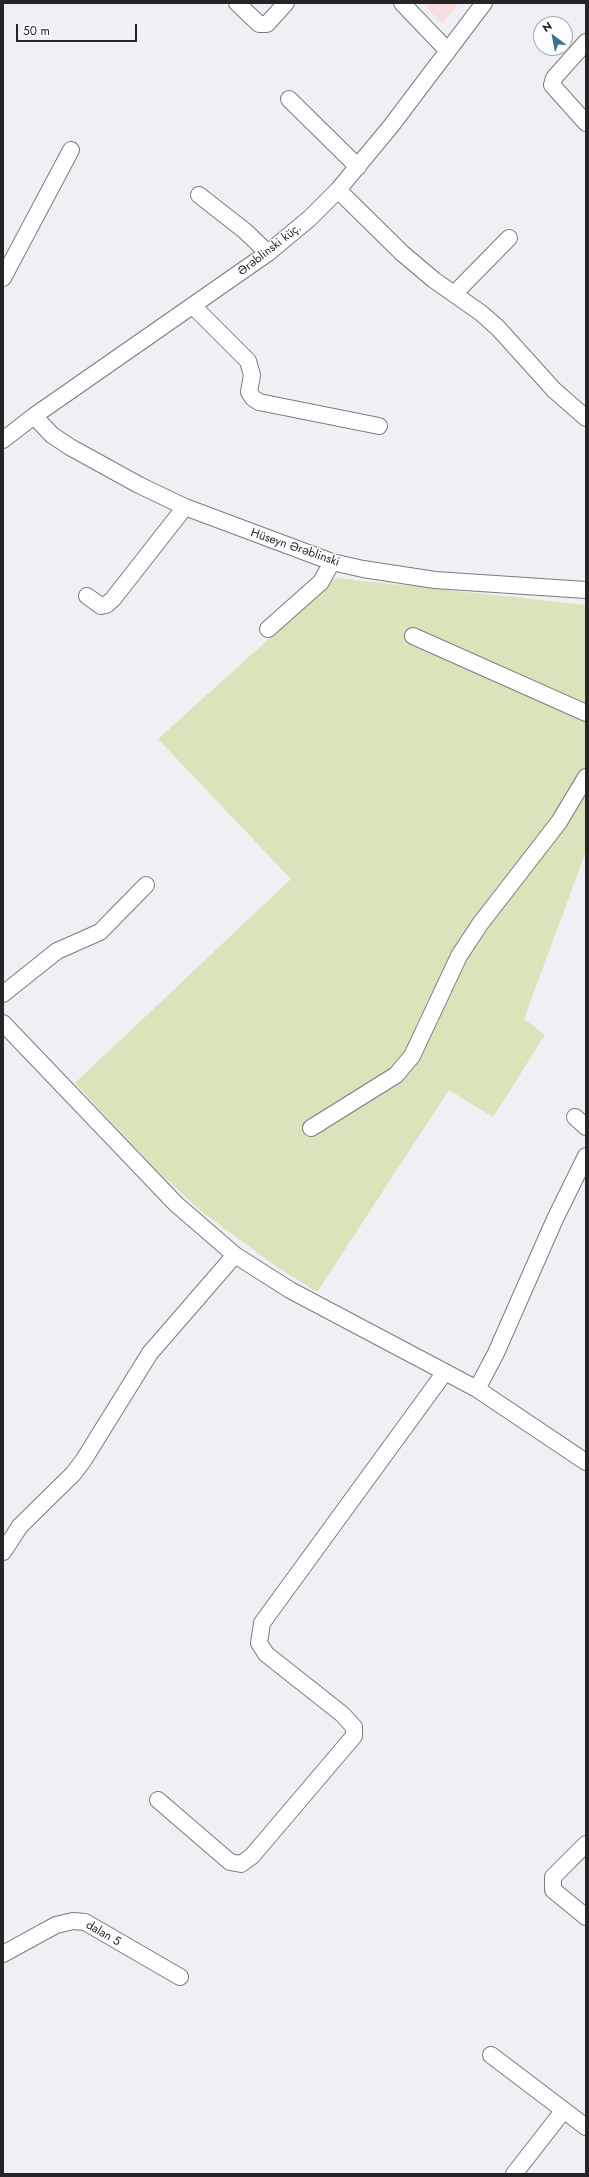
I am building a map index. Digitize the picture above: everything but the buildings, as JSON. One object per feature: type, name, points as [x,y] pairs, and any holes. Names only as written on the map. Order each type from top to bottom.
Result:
[{"type":"street","points":[[237,3],[259,24],[268,24],[286,3]]},
{"type":"street","points":[[402,3],[448,51]]},
{"type":"street","name":"Ərəblinski küç.","points":[[3,440],[34,416],[268,253],[310,218],[358,167],[484,3]]},
{"type":"street","points":[[586,42],[554,78],[552,85],[586,123]]},
{"type":"street","points":[[289,99],[358,167]]},
{"type":"street","points":[[3,278],[71,150]]},
{"type":"street","points":[[338,190],[402,253],[498,328],[554,390],[586,418]]},
{"type":"street","points":[[199,195],[245,230],[268,253]]},
{"type":"street","points":[[454,294],[509,238]]},
{"type":"street","points":[[193,306],[248,361],[252,375],[249,392],[256,400],[379,426]]},
{"type":"street","name":"Hüseyn Ərəblinski","points":[[34,416],[52,435],[70,447],[132,481],[185,507],[332,562],[363,569],[435,580],[586,590]]},
{"type":"street","points":[[87,596],[101,606],[106,605],[113,599],[185,507]]},
{"type":"street","points":[[268,629],[321,582],[332,562]]},
{"type":"street","points":[[413,636],[586,714]]},
{"type":"street","points":[[311,1128],[396,1075],[412,1056],[459,956],[480,924],[559,822],[586,777]]},
{"type":"street","points":[[3,994],[57,951],[100,932],[146,885]]},
{"type":"street","points":[[3,1023],[170,1198],[235,1255],[290,1290],[477,1389],[586,1462]]},
{"type":"street","points":[[477,1389],[496,1353],[555,1219],[586,1156]]},
{"type":"street","points":[[3,1552],[20,1526],[80,1466],[150,1353],[235,1255]]},
{"type":"street","points":[[158,1800],[230,1862],[241,1864],[252,1856],[354,1736],[354,1727],[342,1714],[266,1654],[259,1643],[262,1623],[445,1372]]},
{"type":"street","points":[[586,1844],[553,1877],[553,1890],[586,1917]]},
{"type":"street","name":"dalan 5","points":[[3,1954],[56,1925],[73,1921],[85,1922],[180,1977]]},
{"type":"street","points":[[491,2055],[586,2127]]},
{"type":"street","points":[[514,2174],[564,2110]]},
{"type":"shaded area","points":[[423,3],[459,3],[442,24]]},
{"type":"green space","points":[[336,578],[586,605],[586,851],[524,1019],[545,1035],[493,1117],[449,1090],[317,1292],[274,1265],[201,1211],[157,1171],[75,1083],[291,879],[158,739]]}]
